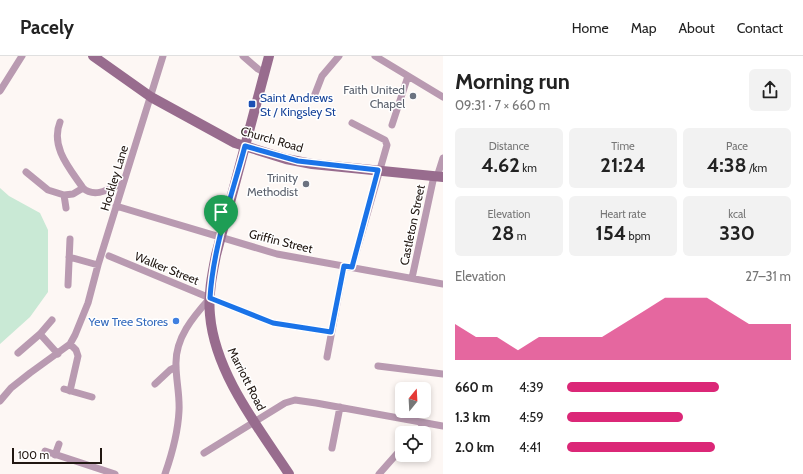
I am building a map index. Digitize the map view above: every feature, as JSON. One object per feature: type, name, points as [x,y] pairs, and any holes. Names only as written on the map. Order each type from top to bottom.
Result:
[{"type":"street","points":[[0,91],[22,56]]},
{"type":"street","name":"Church Road","points":[[93,56],[151,97],[234,143],[298,161],[438,177]]},
{"type":"street","name":"Hockley Lane","points":[[0,401],[11,388],[70,344],[75,335],[88,303],[98,265],[163,56]]},
{"type":"street","points":[[243,56],[258,69],[265,72]]},
{"type":"street","name":"Marriott Road","points":[[269,56],[221,236],[211,281],[210,316],[218,351],[232,383],[254,422],[289,474]]},
{"type":"street","points":[[315,94],[322,76],[339,56]]},
{"type":"street","points":[[375,56],[443,97]]},
{"type":"street","points":[[392,125],[408,76]]},
{"type":"street","points":[[60,122],[57,128],[57,135],[61,156],[87,192],[92,194],[98,193],[123,183]]},
{"type":"street","points":[[327,357],[331,332],[348,267],[387,144],[385,140],[352,124]]},
{"type":"street","name":"Castleton Street","points":[[412,278],[443,158]]},
{"type":"street","points":[[26,172],[48,190],[64,196],[73,194],[83,188]]},
{"type":"street","points":[[64,196],[66,208]]},
{"type":"street","name":"Griffin Street","points":[[116,206],[221,236],[277,254],[443,284]]},
{"type":"street","points":[[68,285],[70,239]]},
{"type":"street","name":"Walker Street","points":[[109,256],[273,323],[331,332]]},
{"type":"street","points":[[69,257],[98,265]]},
{"type":"street","points":[[166,474],[175,436],[179,410],[176,367],[178,349],[185,330],[197,312],[210,298]]},
{"type":"street","points":[[18,353],[40,334],[52,320]]},
{"type":"street","points":[[40,334],[58,354]]},
{"type":"street","points":[[70,344],[76,350],[78,356],[67,390],[92,397]]},
{"type":"street","points":[[378,366],[443,374]]},
{"type":"street","points":[[155,384],[170,370],[176,367]]},
{"type":"street","points":[[204,453],[285,403],[295,400],[443,426]]},
{"type":"street","points":[[332,448],[340,407]]},
{"type":"street","points":[[55,455],[59,444]]},
{"type":"street","points":[[45,451],[114,474]]},
{"type":"street","points":[[378,474],[395,456]]},
{"type":"green space","points":[[0,188],[9,196],[40,213],[48,230],[48,292],[30,317],[0,344]]},
{"type":"place","name":"Faith United Chapel","points":[[413,96]]},
{"type":"place","name":"Saint Andrews St / Kingsley St","points":[[252,104]]},
{"type":"place","name":"Trinity Methodist","points":[[306,184]]},
{"type":"place","name":"Yew Tree Stores","points":[[176,321]]},
{"type":"route","points":[[245,146],[265,153],[312,164],[378,170],[352,267],[344,266],[331,332],[273,323],[210,298],[211,281],[221,236],[245,146]]}]
